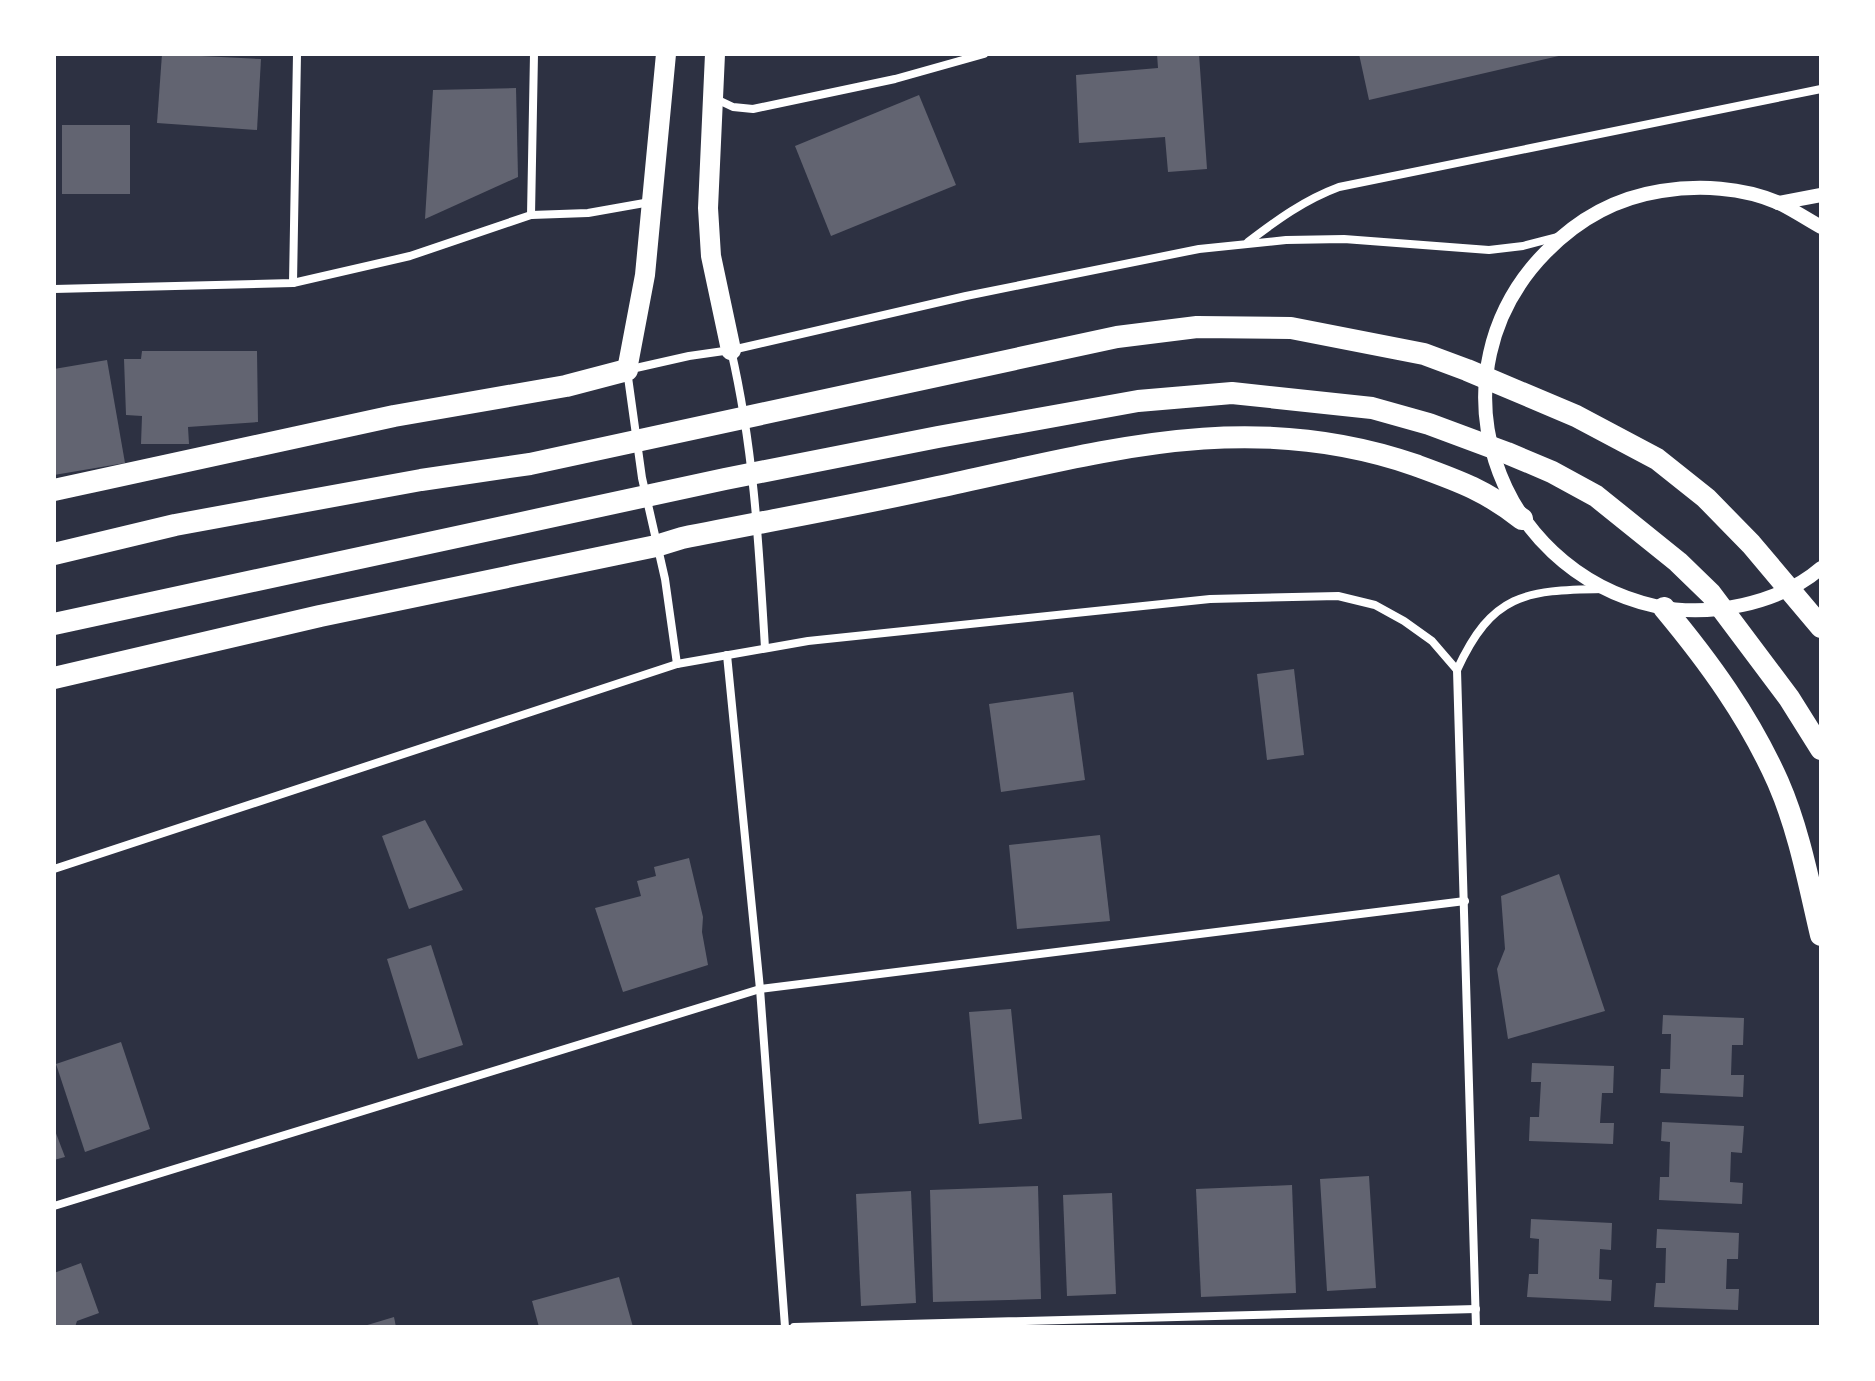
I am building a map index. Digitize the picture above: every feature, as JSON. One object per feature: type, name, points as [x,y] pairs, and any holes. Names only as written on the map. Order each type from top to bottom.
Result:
[{"type":"highway","points":[[54,554],[175,525],[421,480],[530,464],[1117,337],[1197,327],[1291,328],[1424,354],[1576,416],[1657,459],[1715,507],[1751,544],[1821,627]]},
{"type":"highway","points":[[54,490],[394,416],[566,386],[627,370]]},
{"type":"highway","points":[[54,624],[725,479],[1053,414],[1138,401],[1232,393],[1372,408],[1429,424],[1552,472],[1596,496],[1678,562],[1711,594],[1789,698],[1821,749]]},
{"type":"highway","points":[[54,678],[320,616],[682,538],[1122,447],[1187,438],[1243,435],[1313,442],[1387,456],[1472,486],[1493,496],[1522,519]]},
{"type":"highway","points":[[1664,608],[1719,677],[1751,726],[1779,784],[1804,859],[1821,935]]},
{"type":"main road","points":[[627,370],[645,275],[666,54]]},
{"type":"main road","points":[[715,54],[708,208],[711,256],[731,350]]},
{"type":"street","points":[[293,283],[297,54]]},
{"type":"street","points":[[531,215],[534,54]]},
{"type":"street","points":[[712,98],[733,107],[753,109],[895,79],[984,54]]},
{"type":"street","points":[[1246,244],[1285,214],[1315,196],[1339,187],[1821,89]]},
{"type":"street","points":[[1821,227],[1778,203],[1734,190],[1688,186],[1643,194],[1600,210],[1562,236],[1530,268],[1514,293],[1491,348],[1485,392],[1489,437],[1501,479],[1522,519],[1545,547],[1573,571],[1603,589],[1633,601],[1664,608],[1716,610],[1765,599],[1821,568]]},
{"type":"street","points":[[1778,203],[1821,195]]},
{"type":"street","points":[[54,289],[293,283],[410,256],[531,215],[588,213],[654,201]]},
{"type":"street","points":[[677,664],[665,579],[642,478],[627,370],[1199,249],[1344,239],[1489,250],[1523,246],[1562,236]]},
{"type":"street","points":[[731,350],[747,425],[758,523],[765,648]]},
{"type":"street","points":[[1476,1327],[1457,670],[1472,638],[1493,614],[1528,594],[1565,589],[1603,589]]},
{"type":"street","points":[[54,869],[677,664],[808,641],[1210,599],[1338,596],[1375,605],[1404,621],[1432,641],[1457,670]]},
{"type":"street","points":[[727,655],[760,989],[785,1327]]},
{"type":"street","points":[[54,1206],[760,989],[1465,901]]},
{"type":"street","points":[[794,1327],[1476,1309]]},
{"type":"building","points":[[162,54],[261,59],[257,130],[157,123]]},
{"type":"building","points":[[1157,54],[1199,54],[1207,169],[1168,172],[1165,137],[1079,143],[1076,75],[1158,68]]},
{"type":"building","points":[[1359,54],[1563,54],[1563,55],[1369,100]]},
{"type":"building","points":[[516,88],[518,177],[425,219],[433,90]]},
{"type":"building","points":[[919,95],[956,185],[831,236],[795,146]]},
{"type":"building","points":[[62,125],[130,125],[130,194],[62,194]]},
{"type":"building","points":[[142,351],[257,351],[258,422],[188,427],[189,444],[141,444],[142,416],[126,415],[124,359],[141,359]]},
{"type":"building","points":[[107,360],[125,463],[54,475],[54,369]]},
{"type":"building","points":[[1294,669],[1304,755],[1267,760],[1257,674]]},
{"type":"building","points":[[1073,692],[1085,780],[1001,792],[989,704]]},
{"type":"building","points":[[425,820],[463,890],[409,909],[382,836]]},
{"type":"building","points":[[1100,835],[1110,921],[1017,929],[1009,845]]},
{"type":"building","points":[[689,858],[703,917],[702,932],[708,965],[623,992],[595,908],[641,896],[637,881],[656,876],[654,867]]},
{"type":"building","points":[[1559,874],[1605,1011],[1508,1039],[1497,969],[1505,949],[1501,896]]},
{"type":"building","points":[[431,945],[463,1045],[418,1059],[387,959]]},
{"type":"building","points":[[1011,1009],[1022,1119],[979,1124],[969,1012]]},
{"type":"building","points":[[1663,1015],[1744,1018],[1743,1045],[1732,1045],[1731,1075],[1744,1075],[1743,1097],[1660,1093],[1661,1069],[1670,1069],[1671,1034],[1662,1034]]},
{"type":"building","points":[[121,1042],[150,1129],[85,1152],[56,1064]]},
{"type":"building","points":[[1532,1063],[1614,1066],[1613,1093],[1602,1093],[1600,1123],[1614,1123],[1613,1144],[1529,1141],[1530,1117],[1539,1117],[1541,1082],[1531,1082]]},
{"type":"building","points":[[1662,1122],[1744,1126],[1742,1153],[1731,1152],[1730,1182],[1743,1183],[1742,1204],[1659,1200],[1660,1177],[1669,1177],[1670,1142],[1661,1141]]},
{"type":"building","points":[[54,1128],[65,1157],[54,1160]]},
{"type":"building","points":[[1369,1176],[1376,1288],[1327,1291],[1320,1179]]},
{"type":"building","points":[[1292,1185],[1296,1293],[1201,1297],[1196,1189]]},
{"type":"building","points":[[1038,1186],[1041,1299],[933,1302],[930,1190]]},
{"type":"building","points":[[911,1191],[916,1303],[861,1306],[856,1194]]},
{"type":"building","points":[[1112,1193],[1116,1294],[1067,1296],[1063,1195]]},
{"type":"building","points":[[1531,1219],[1612,1223],[1611,1250],[1600,1249],[1599,1279],[1612,1280],[1611,1301],[1527,1297],[1529,1274],[1538,1274],[1539,1239],[1530,1238]]},
{"type":"building","points":[[1657,1229],[1739,1233],[1738,1259],[1727,1259],[1726,1289],[1739,1289],[1738,1310],[1654,1307],[1656,1283],[1665,1283],[1666,1248],[1656,1248]]},
{"type":"building","points":[[81,1263],[99,1313],[77,1321],[75,1327],[54,1327],[54,1273]]},
{"type":"building","points":[[619,1277],[633,1327],[539,1327],[532,1301]]},
{"type":"building","points":[[394,1317],[396,1327],[364,1327],[364,1326]]}]
